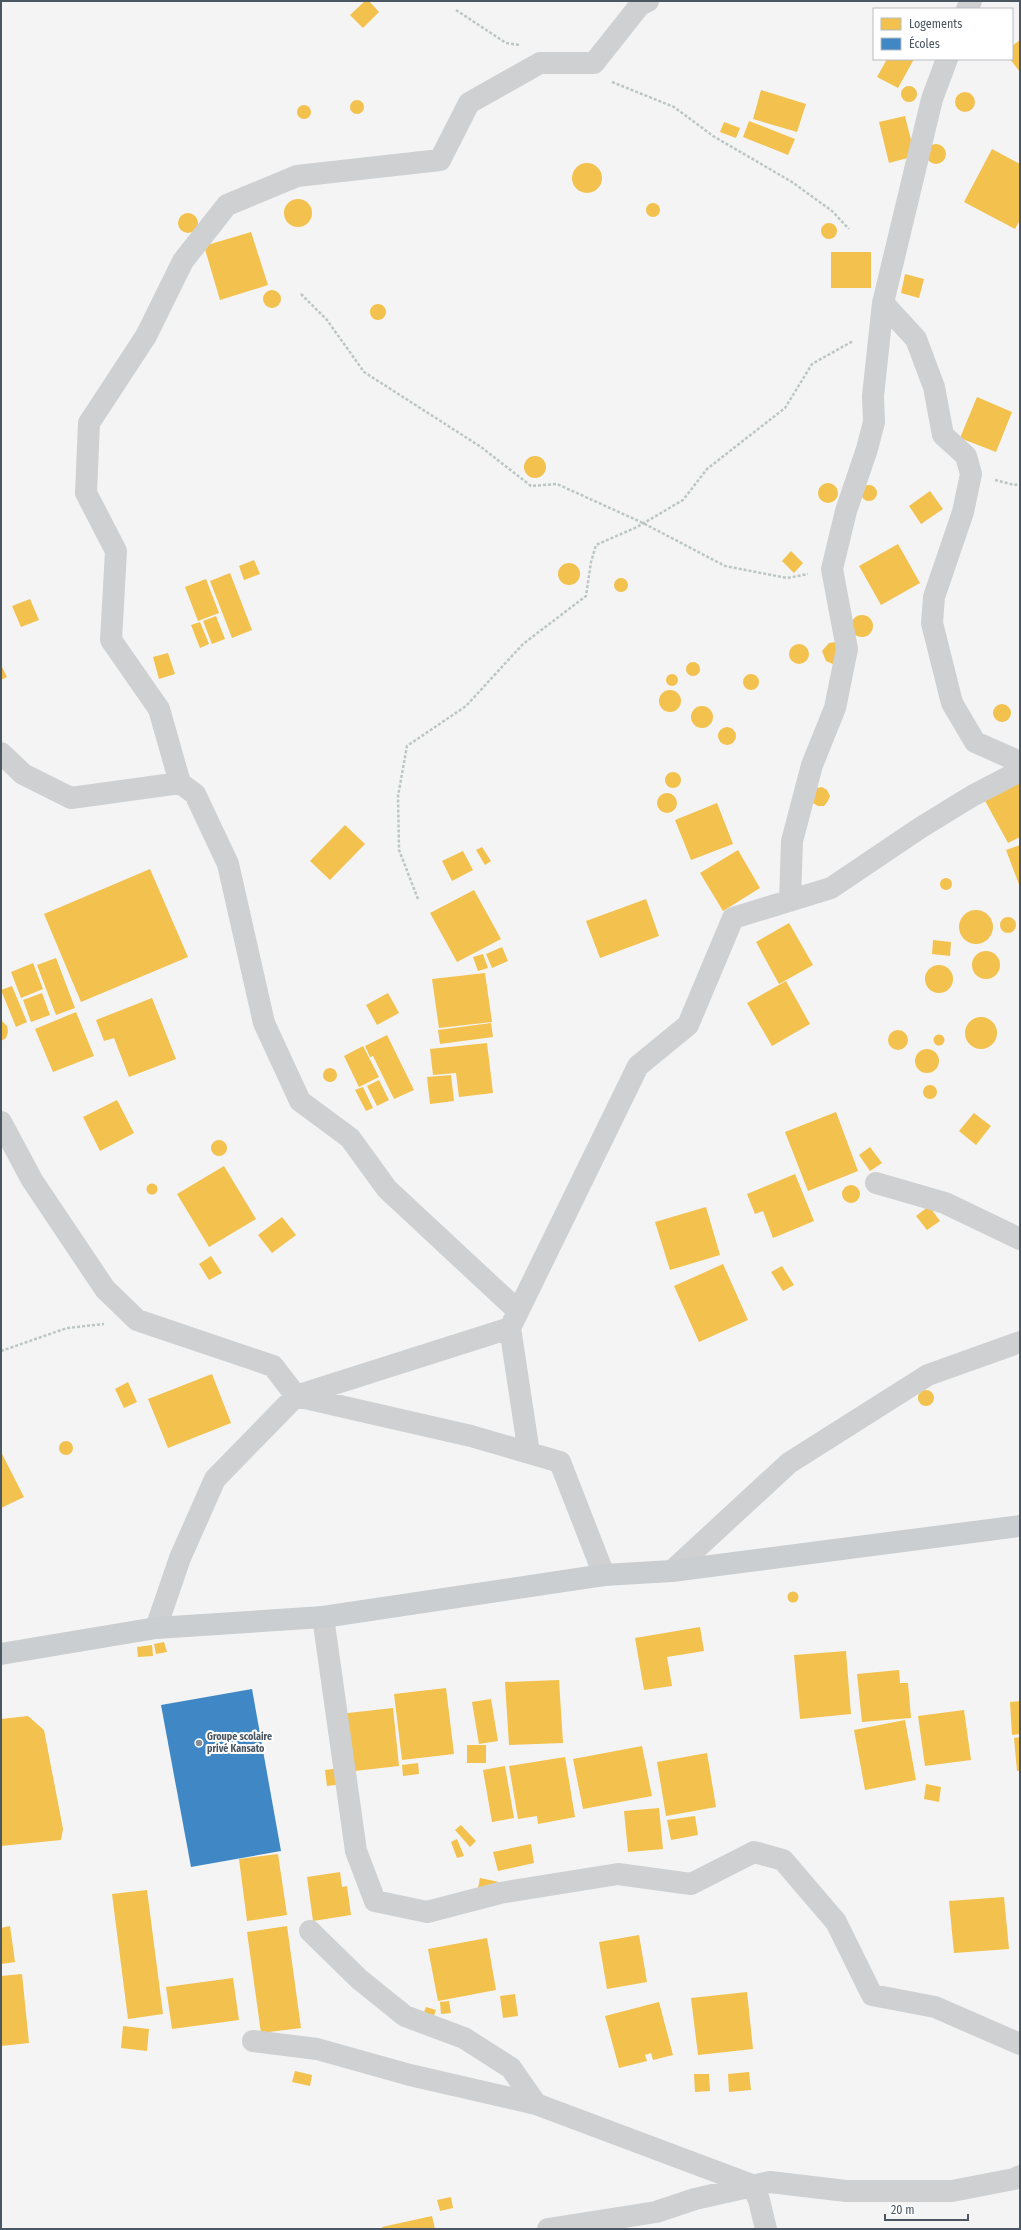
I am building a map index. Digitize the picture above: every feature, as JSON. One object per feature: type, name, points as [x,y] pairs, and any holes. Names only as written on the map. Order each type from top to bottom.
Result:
[{"type":"main road","points":[[1,1654],[156,1628],[323,1617],[604,1575],[672,1571],[1020,1526]]},
{"type":"street","points":[[514,1319],[386,1189],[350,1138],[300,1101],[264,1024],[228,864],[195,794],[180,783],[160,709],[111,640],[116,551],[86,493],[89,423],[146,336],[183,261],[227,205],[297,176],[440,160],[469,102],[540,63],[594,63],[640,5],[648,1]]},
{"type":"street","points":[[790,901],[792,841],[812,765],[836,708],[847,649],[832,569],[846,512],[868,449],[874,422],[873,396],[883,303],[932,99],[947,60]]},
{"type":"street","points":[[883,303],[916,339],[934,387],[943,435],[966,456],[972,474],[963,512],[934,597],[932,623],[952,703],[975,742],[1020,762]]},
{"type":"street","points":[[1,753],[23,774],[71,798],[180,783]]},
{"type":"street","points":[[529,1453],[514,1319],[638,1066],[688,1025],[733,918],[830,888],[920,828],[972,796],[1020,771]]},
{"type":"street","points":[[1,1122],[32,1180],[105,1289],[137,1320],[273,1366],[296,1396],[471,1436],[560,1462],[604,1575]]},
{"type":"street","points":[[876,1183],[945,1203],[1020,1238]]},
{"type":"street","points":[[156,1628],[180,1558],[215,1479],[296,1396],[514,1319]]},
{"type":"street","points":[[672,1571],[789,1463],[928,1375],[1020,1342]]},
{"type":"street","points":[[323,1617],[356,1851],[375,1901],[427,1912],[500,1893],[618,1874],[691,1884],[754,1852],[783,1860],[836,1922],[872,1994],[935,2007],[1020,2044]]},
{"type":"street","points":[[310,1931],[358,1979],[405,2016],[464,2038],[511,2068],[536,2104]]},
{"type":"street","points":[[252,2041],[317,2049],[410,2075],[536,2104],[752,2185],[759,2200],[766,2229]]},
{"type":"street","points":[[548,2229],[656,2212],[695,2199],[770,2182],[846,2191],[952,2191],[1014,2180],[1020,2176]]},
{"type":"path","points":[[456,10],[506,43],[527,46]]},
{"type":"path","points":[[594,63],[614,84],[674,107],[713,136],[792,182],[832,211],[849,229]]},
{"type":"path","points":[[301,294],[327,320],[364,372],[481,448],[532,486],[557,484],[643,524],[725,566],[787,578],[832,569]]},
{"type":"path","points":[[418,899],[399,850],[398,796],[407,746],[466,706],[523,644],[586,596],[591,562],[596,544],[643,524],[683,500],[707,469],[785,408],[812,364],[841,346],[880,328]]},
{"type":"path","points":[[1,1351],[67,1328],[137,1320]]},
{"type":"building: Logements","points":[[365,1],[369,1],[379,12],[363,28],[350,15]]},
{"type":"building: Logements","points":[[1020,40],[1020,72],[1011,60],[1013,60],[1013,45]]},
{"type":"building: Logements","points":[[886,60],[913,60],[898,88],[877,77]]},
{"type":"building: Logements","points":[[906,86],[912,86],[917,91],[915,100],[912,102],[906,102],[901,97],[901,91]]},
{"type":"building: Logements","points":[[761,90],[806,104],[797,132],[753,119]]},
{"type":"building: Logements","points":[[965,92],[972,95],[975,102],[972,109],[965,112],[958,109],[955,102],[958,95]]},
{"type":"building: Logements","points":[[357,100],[362,102],[364,107],[362,112],[357,114],[352,112],[350,107],[352,102]]},
{"type":"building: Logements","points":[[301,105],[307,105],[311,109],[311,115],[307,119],[301,119],[297,115],[297,109]]},
{"type":"building: Logements","points":[[905,116],[915,156],[889,163],[879,122]]},
{"type":"building: Logements","points":[[749,121],[795,139],[788,155],[743,137]]},
{"type":"building: Logements","points":[[724,122],[740,128],[736,138],[720,132]]},
{"type":"building: Logements","points":[[936,144],[943,147],[946,154],[943,161],[936,164],[929,161],[926,154],[929,147]]},
{"type":"building: Logements","points":[[992,149],[1020,164],[1020,220],[1015,229],[964,202]]},
{"type":"building: Logements","points":[[587,163],[597,168],[602,178],[597,188],[587,193],[577,188],[572,178],[577,168]]},
{"type":"building: Logements","points":[[298,199],[308,203],[312,213],[308,223],[298,227],[288,223],[284,213],[288,203]]},
{"type":"building: Logements","points":[[653,203],[658,205],[660,210],[658,215],[653,217],[648,215],[646,210],[648,205]]},
{"type":"building: Logements","points":[[188,213],[195,216],[198,223],[195,230],[188,233],[181,230],[178,223],[181,216]]},
{"type":"building: Logements","points":[[829,223],[835,225],[837,231],[835,237],[829,239],[823,237],[821,231],[823,225]]},
{"type":"building: Logements","points":[[251,232],[268,285],[220,300],[204,246]]},
{"type":"building: Logements","points":[[831,252],[871,252],[871,288],[831,288]]},
{"type":"building: Logements","points":[[905,274],[924,279],[919,298],[901,293]]},
{"type":"building: Logements","points":[[272,290],[278,293],[281,299],[278,305],[272,308],[266,305],[263,299],[266,293]]},
{"type":"building: Logements","points":[[375,304],[381,304],[386,309],[384,318],[381,320],[375,320],[370,315],[370,309]]},
{"type":"building: Logements","points":[[977,397],[1012,412],[996,452],[960,438]]},
{"type":"building: Logements","points":[[535,456],[539,457],[545,463],[545,471],[539,477],[535,478],[531,477],[525,471],[524,467],[525,463],[531,457]]},
{"type":"building: Logements","points":[[828,483],[835,486],[838,493],[835,500],[828,503],[821,500],[818,493],[821,486]]},
{"type":"building: Logements","points":[[866,485],[872,485],[877,490],[875,499],[872,501],[866,501],[861,496],[861,490]]},
{"type":"building: Logements","points":[[930,491],[943,509],[921,524],[909,506]]},
{"type":"building: Logements","points":[[898,544],[920,583],[881,605],[859,566]]},
{"type":"building: Logements","points":[[791,551],[803,563],[794,573],[782,561]]},
{"type":"building: Logements","points":[[254,560],[260,574],[244,580],[239,566]]},
{"type":"building: Logements","points":[[565,563],[573,563],[580,570],[580,578],[573,585],[565,585],[558,578],[558,570]]},
{"type":"building: Logements","points":[[230,573],[252,630],[232,638],[210,581]]},
{"type":"building: Logements","points":[[621,578],[626,580],[628,585],[626,590],[621,592],[616,590],[614,585],[616,580]]},
{"type":"building: Logements","points":[[206,579],[219,613],[198,621],[185,587]]},
{"type":"building: Logements","points":[[30,599],[39,620],[21,627],[12,606]]},
{"type":"building: Logements","points":[[862,615],[870,618],[873,626],[870,634],[862,637],[854,634],[851,626],[854,618]]},
{"type":"building: Logements","points":[[216,616],[225,639],[212,644],[203,621]]},
{"type":"building: Logements","points":[[200,622],[209,644],[200,648],[191,625]]},
{"type":"building: Logements","points":[[836,642],[843,649],[836,664],[833,664],[826,661],[822,651],[829,643]]},
{"type":"building: Logements","points":[[799,644],[806,647],[809,654],[806,661],[799,664],[792,661],[789,654],[792,647]]},
{"type":"building: Logements","points":[[168,653],[175,674],[159,679],[153,657]]},
{"type":"building: Logements","points":[[690,662],[696,662],[700,666],[700,672],[696,676],[690,676],[686,672],[686,666]]},
{"type":"building: Logements","points":[[1,665],[7,677],[1,680]]},
{"type":"building: Logements","points":[[672,674],[676,676],[678,680],[676,684],[672,686],[668,684],[666,680],[668,676]]},
{"type":"building: Logements","points":[[748,674],[754,674],[759,679],[757,688],[754,690],[748,690],[743,685],[743,679]]},
{"type":"building: Logements","points":[[666,690],[674,690],[681,697],[681,705],[674,712],[666,712],[659,705],[659,697]]},
{"type":"building: Logements","points":[[998,704],[1006,704],[1011,709],[1009,720],[1006,722],[998,722],[993,717],[993,709]]},
{"type":"building: Logements","points":[[698,706],[706,706],[713,713],[713,721],[706,728],[698,728],[691,721],[691,713]]},
{"type":"building: Logements","points":[[727,727],[733,730],[736,736],[733,742],[727,745],[721,742],[718,736],[721,730]]},
{"type":"building: Logements","points":[[670,772],[676,772],[681,777],[679,786],[676,788],[670,788],[665,783],[665,777]]},
{"type":"building: Logements","points":[[1020,777],[1020,837],[1008,843],[983,797]]},
{"type":"building: Logements","points":[[822,787],[827,790],[830,796],[824,806],[818,806],[813,803],[817,788]]},
{"type":"building: Logements","points":[[667,793],[674,796],[677,803],[674,810],[667,813],[660,810],[657,803],[660,796]]},
{"type":"building: Logements","points":[[717,803],[733,844],[691,860],[675,820]]},
{"type":"building: Logements","points":[[345,825],[365,844],[330,880],[310,861]]},
{"type":"building: Logements","points":[[1020,845],[1020,887],[1006,850]]},
{"type":"building: Logements","points":[[482,847],[491,861],[485,865],[476,850]]},
{"type":"building: Logements","points":[[738,850],[760,888],[723,911],[700,873]]},
{"type":"building: Logements","points":[[463,851],[473,870],[452,881],[442,861]]},
{"type":"building: Logements","points":[[150,869],[188,957],[81,1002],[44,914]]},
{"type":"building: Logements","points":[[944,878],[948,878],[952,884],[948,890],[944,890],[940,886],[940,882]]},
{"type":"building: Logements","points":[[474,890],[501,939],[457,962],[430,913]]},
{"type":"building: Logements","points":[[646,899],[659,936],[600,958],[586,921]]},
{"type":"building: Logements","points":[[979,910],[986,912],[991,917],[993,927],[991,937],[986,942],[973,944],[966,942],[961,937],[959,924],[961,917],[966,912]]},
{"type":"building: Logements","points":[[1008,917],[1014,919],[1016,925],[1014,931],[1008,933],[1002,931],[1000,925],[1002,919]]},
{"type":"building: Logements","points":[[789,923],[813,965],[779,984],[756,942]]},
{"type":"building: Logements","points":[[933,940],[951,942],[950,956],[932,954]]},
{"type":"building: Logements","points":[[502,947],[508,961],[492,968],[486,954]]},
{"type":"building: Logements","points":[[986,951],[996,955],[1000,965],[996,975],[986,979],[976,975],[972,965],[976,955]]},
{"type":"building: Logements","points":[[483,954],[488,968],[478,971],[473,957]]},
{"type":"building: Logements","points":[[56,958],[75,1008],[56,1015],[37,965]]},
{"type":"building: Logements","points":[[33,963],[43,989],[21,998],[11,972]]},
{"type":"building: Logements","points":[[939,965],[949,969],[953,979],[949,989],[939,993],[929,989],[925,979],[929,969]]},
{"type":"building: Logements","points":[[485,973],[492,1022],[439,1028],[432,979]]},
{"type":"building: Logements","points":[[786,981],[810,1024],[772,1046],[747,1003]]},
{"type":"building: Logements","points":[[12,986],[27,1022],[16,1027],[1,990]]},
{"type":"building: Logements","points":[[42,993],[50,1015],[31,1022],[23,1000]]},
{"type":"building: Logements","points":[[388,993],[399,1013],[377,1025],[366,1005]]},
{"type":"building: Logements","points":[[152,998],[176,1059],[129,1077],[114,1038],[104,1041],[96,1020]]},
{"type":"building: Logements","points":[[76,1012],[94,1056],[53,1072],[35,1029]]},
{"type":"building: Logements","points":[[978,1017],[984,1017],[994,1024],[997,1033],[996,1039],[990,1046],[984,1049],[978,1049],[968,1042],[965,1036],[965,1030],[972,1020]]},
{"type":"building: Logements","points":[[1,1020],[7,1026],[8,1032],[6,1038],[1,1041]]},
{"type":"building: Logements","points":[[491,1023],[493,1037],[440,1044],[438,1030]]},
{"type":"building: Logements","points":[[898,1030],[905,1033],[908,1040],[905,1047],[898,1050],[891,1047],[888,1040],[891,1033]]},
{"type":"building: Logements","points":[[387,1035],[414,1090],[394,1099],[373,1056],[370,1057],[365,1046]]},
{"type":"building: Logements","points":[[937,1035],[941,1035],[943,1036],[943,1044],[937,1045],[934,1042],[934,1038]]},
{"type":"building: Logements","points":[[487,1043],[493,1093],[459,1097],[456,1073],[433,1075],[430,1049]]},
{"type":"building: Logements","points":[[363,1046],[379,1077],[359,1087],[344,1056]]},
{"type":"building: Logements","points":[[927,1049],[935,1053],[939,1061],[935,1069],[927,1073],[919,1069],[915,1061],[919,1053]]},
{"type":"building: Logements","points":[[327,1068],[333,1068],[337,1072],[337,1078],[333,1082],[327,1082],[323,1078],[323,1072]]},
{"type":"building: Logements","points":[[451,1075],[454,1101],[430,1104],[427,1077]]},
{"type":"building: Logements","points":[[379,1080],[389,1100],[377,1106],[367,1086]]},
{"type":"building: Logements","points":[[927,1085],[933,1085],[937,1089],[937,1095],[933,1099],[927,1099],[923,1095],[923,1089]]},
{"type":"building: Logements","points":[[363,1087],[373,1108],[366,1111],[355,1090]]},
{"type":"building: Logements","points":[[117,1100],[134,1133],[100,1151],[83,1117]]},
{"type":"building: Logements","points":[[836,1112],[858,1171],[808,1191],[785,1132]]},
{"type":"building: Logements","points":[[974,1113],[991,1126],[976,1145],[959,1131]]},
{"type":"building: Logements","points":[[219,1140],[226,1145],[227,1148],[222,1155],[219,1156],[212,1151],[211,1148],[216,1141]]},
{"type":"building: Logements","points":[[870,1147],[882,1163],[870,1171],[859,1155]]},
{"type":"building: Logements","points":[[224,1166],[256,1219],[209,1247],[177,1194]]},
{"type":"building: Logements","points":[[795,1174],[814,1221],[773,1238],[763,1211],[755,1214],[747,1194]]},
{"type":"building: Logements","points":[[152,1183],[156,1185],[158,1189],[156,1193],[152,1195],[148,1193],[146,1189],[148,1185]]},
{"type":"building: Logements","points":[[847,1185],[855,1185],[860,1190],[858,1201],[855,1203],[847,1203],[842,1198],[842,1190]]},
{"type":"building: Logements","points":[[929,1206],[940,1221],[927,1230],[916,1216]]},
{"type":"building: Logements","points":[[706,1207],[720,1255],[670,1270],[655,1222]]},
{"type":"building: Logements","points":[[282,1217],[296,1235],[272,1253],[258,1235]]},
{"type":"building: Logements","points":[[211,1256],[222,1273],[209,1280],[199,1264]]},
{"type":"building: Logements","points":[[723,1264],[748,1320],[699,1342],[674,1286]]},
{"type":"building: Logements","points":[[782,1266],[794,1285],[783,1291],[771,1272]]},
{"type":"building: Logements","points":[[212,1374],[231,1423],[168,1448],[148,1399]]},
{"type":"building: Logements","points":[[128,1382],[137,1402],[124,1408],[115,1389]]},
{"type":"building: Logements","points":[[923,1390],[929,1390],[934,1395],[932,1404],[929,1406],[923,1406],[918,1401],[918,1395]]},
{"type":"building: Logements","points":[[66,1441],[71,1443],[73,1448],[71,1453],[66,1455],[61,1453],[59,1448],[61,1443]]},
{"type":"building: Logements","points":[[2,1454],[24,1497],[1,1508],[1,1455]]},
{"type":"building: Logements","points":[[791,1592],[795,1592],[797,1593],[797,1601],[791,1602],[788,1599],[788,1595]]},
{"type":"building: Logements","points":[[700,1627],[704,1651],[667,1657],[672,1686],[644,1690],[635,1638]]},
{"type":"building: Logements","points":[[164,1642],[167,1652],[156,1654],[154,1644]]},
{"type":"building: Logements","points":[[152,1645],[153,1656],[138,1657],[137,1647]]},
{"type":"building: Logements","points":[[846,1651],[851,1714],[800,1719],[794,1655]]},
{"type":"building: Logements","points":[[899,1670],[900,1683],[908,1683],[911,1718],[862,1722],[857,1674]]},
{"type":"building: Logements","points":[[559,1680],[563,1743],[509,1745],[505,1682]]},
{"type":"building: Logements","points":[[446,1688],[454,1754],[402,1760],[394,1694]]},
{"type":"building: Logements","points":[[491,1699],[498,1741],[479,1744],[472,1702]]},
{"type":"building: Logements","points":[[1020,1701],[1020,1734],[1012,1735],[1010,1702]]},
{"type":"building: Logements","points":[[393,1708],[399,1766],[346,1772],[339,1714]]},
{"type":"building: Logements","points":[[964,1710],[971,1760],[925,1766],[918,1716]]},
{"type":"building: Logements","points":[[28,1716],[44,1730],[63,1829],[61,1840],[1,1846],[1,1719]]},
{"type":"building: Logements","points":[[905,1720],[916,1780],[865,1790],[854,1730]]},
{"type":"building: Logements","points":[[1020,1737],[1020,1771],[1017,1771],[1014,1738]]},
{"type":"building: Logements","points":[[467,1745],[486,1745],[486,1763],[467,1763]]},
{"type":"building: Logements","points":[[642,1746],[652,1796],[583,1809],[573,1759]]},
{"type":"building: Logements","points":[[707,1753],[716,1807],[666,1816],[657,1762]]},
{"type":"building: Logements","points":[[565,1757],[575,1817],[538,1824],[537,1816],[518,1819],[509,1766]]},
{"type":"building: Logements","points":[[418,1763],[419,1774],[403,1776],[402,1765]]},
{"type":"building: Logements","points":[[505,1766],[514,1818],[492,1822],[483,1770]]},
{"type":"building: Logements","points":[[341,1768],[343,1784],[327,1786],[325,1770]]},
{"type":"building: Logements","points":[[926,1784],[941,1787],[939,1802],[924,1799]]},
{"type":"building: Logements","points":[[659,1808],[663,1849],[628,1852],[624,1811]]},
{"type":"building: Logements","points":[[695,1816],[698,1835],[671,1840],[667,1820]]},
{"type":"building: Logements","points":[[461,1825],[476,1841],[470,1847],[455,1830]]},
{"type":"building: Logements","points":[[457,1839],[464,1856],[457,1858],[451,1842]]},
{"type":"building: Logements","points":[[531,1844],[534,1863],[498,1871],[493,1852]]},
{"type":"building: Logements","points":[[278,1854],[287,1915],[247,1921],[239,1859]]},
{"type":"building: Logements","points":[[340,1872],[342,1887],[347,1886],[351,1915],[313,1921],[307,1877]]},
{"type":"building: Logements","points":[[480,1878],[499,1882],[478,1888]]},
{"type":"building: Logements","points":[[147,1890],[163,2014],[128,2019],[112,1894]]},
{"type":"building: Logements","points":[[1004,1897],[1009,1949],[954,1953],[949,1901]]},
{"type":"building: Logements","points":[[10,1926],[15,1962],[1,1964],[1,1928]]},
{"type":"building: Logements","points":[[287,1926],[301,2028],[261,2033],[247,1932]]},
{"type":"building: Logements","points":[[639,1935],[647,1982],[607,1989],[599,1942]]},
{"type":"building: Logements","points":[[487,1938],[496,1990],[438,2001],[428,1949]]},
{"type":"building: Logements","points":[[22,1974],[29,2043],[1,2046],[1,1976]]},
{"type":"building: Logements","points":[[233,1978],[239,2020],[172,2029],[166,1987]]},
{"type":"building: Logements","points":[[747,1992],[753,2049],[698,2055],[691,1998]]},
{"type":"building: Logements","points":[[515,1994],[518,2016],[503,2018],[500,1996]]},
{"type":"building: Logements","points":[[449,2001],[451,2013],[441,2014],[440,2002]]},
{"type":"building: Logements","points":[[659,2002],[673,2055],[653,2060],[651,2053],[645,2055],[647,2061],[619,2068],[605,2016]]},
{"type":"building: Logements","points":[[426,2007],[436,2010],[431,2024],[421,2020]]},
{"type":"building: Logements","points":[[123,2026],[149,2029],[147,2051],[121,2048]]},
{"type":"building: Logements","points":[[295,2071],[312,2075],[310,2086],[292,2082]]},
{"type":"building: Logements","points":[[749,2072],[751,2090],[729,2092],[728,2074]]},
{"type":"building: Logements","points":[[694,2074],[709,2074],[710,2091],[695,2092]]},
{"type":"building: Logements","points":[[451,2197],[453,2208],[440,2211],[437,2200]]},
{"type":"building: Logements","points":[[432,2216],[435,2229],[383,2229],[382,2227]]},
{"type":"building: Écoles","points":[[252,1689],[281,1851],[191,1867],[161,1705]]},
{"type":"place","name":"Groupe scolaire privé Kansato","points":[[199,1743]]}]
